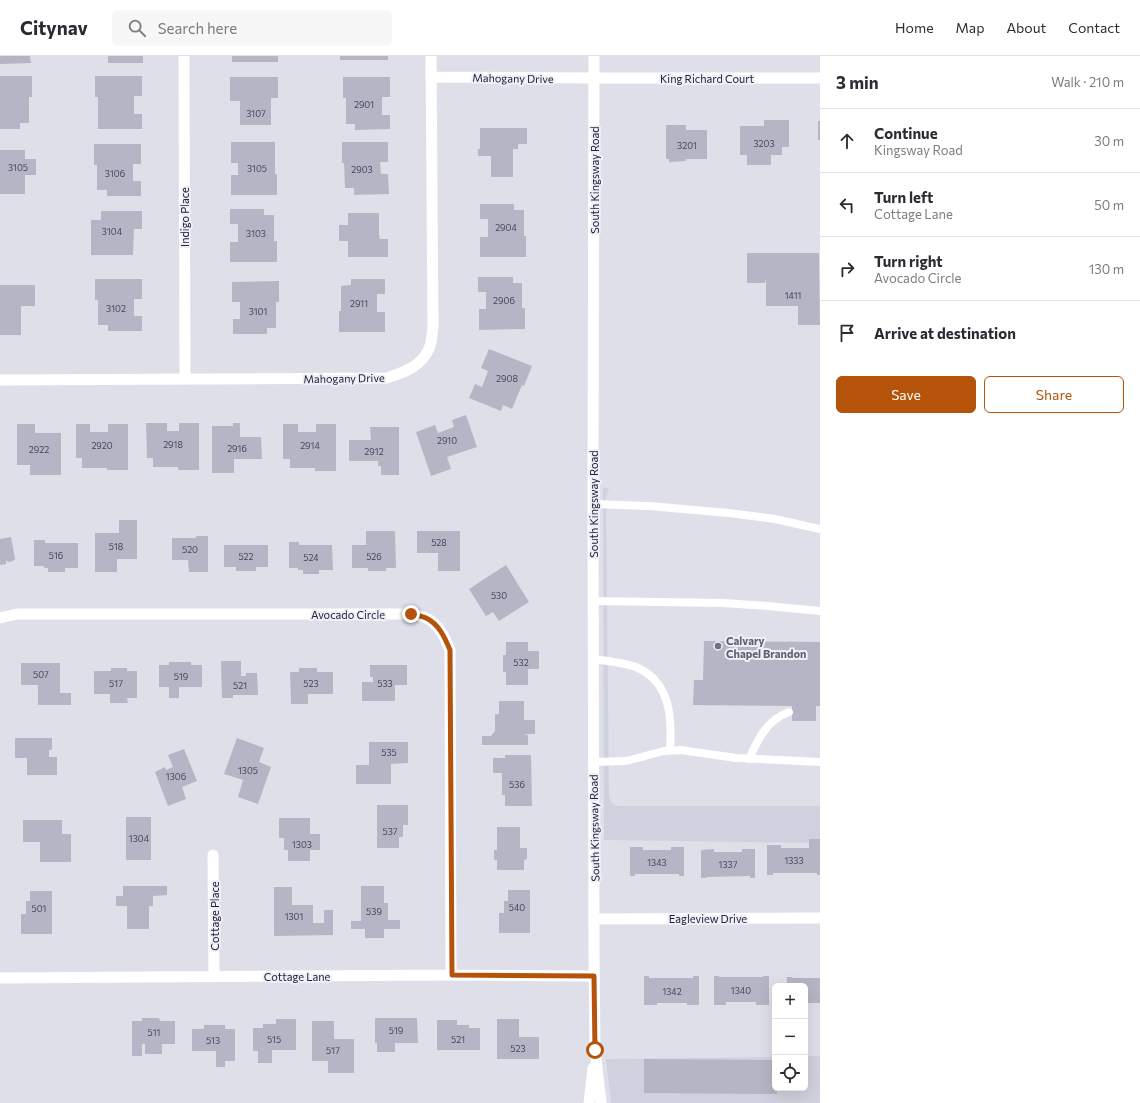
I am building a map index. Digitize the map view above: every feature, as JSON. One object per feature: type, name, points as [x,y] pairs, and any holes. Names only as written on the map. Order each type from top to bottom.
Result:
[{"type":"street","name":"Indigo Place","points":[[184,56],[185,379]]},
{"type":"street","name":"Mahogany Drive","points":[[0,380],[386,378],[406,372],[421,361],[430,346],[433,327],[432,56]]},
{"type":"street","name":"South Kingsway Road","points":[[594,56],[593,658],[595,1050]]},
{"type":"street","name":"Mahogany Drive","points":[[431,77],[594,78]]},
{"type":"street","name":"King Richard Court","points":[[594,78],[820,78]]},
{"type":"street","name":"Avocado Circle","points":[[0,618],[17,614],[411,614],[426,618],[437,627],[445,638],[450,650],[452,975]]},
{"type":"street","name":"Cottage Place","points":[[214,855],[214,977]]},
{"type":"street","name":"Eagleview Drive","points":[[595,919],[820,918]]},
{"type":"street","name":"Cottage Lane","points":[[0,978],[452,975],[594,976]]},
{"type":"street","points":[[589,1103],[595,1050]]},
{"type":"street","points":[[595,1050],[601,1103]]},
{"type":"lane","points":[[593,504],[649,506],[730,513],[775,519],[820,529]]},
{"type":"lane","points":[[593,601],[723,603],[820,611]]},
{"type":"lane","points":[[593,658],[618,662],[635,667],[649,674],[659,684],[665,696],[669,710],[671,723],[670,750]]},
{"type":"lane","points":[[749,759],[765,729],[782,714],[789,712]]},
{"type":"lane","points":[[594,762],[626,761],[670,750],[749,759],[820,762]]},
{"type":"shaded area","points":[[603,488],[609,488],[606,496],[609,796],[611,802],[617,806],[820,806],[820,843],[604,840]]},
{"type":"shaded area","points":[[808,1056],[820,1056],[820,1103],[611,1103],[606,1059],[772,1057],[772,1091],[808,1091]]},
{"type":"building","points":[[0,56],[30,56],[31,63],[0,64]]},
{"type":"building","points":[[108,56],[143,56],[143,63],[108,63]]},
{"type":"building","points":[[232,56],[278,56],[278,62],[232,62]]},
{"type":"building","points":[[340,56],[388,56],[388,60],[340,60]]},
{"type":"building","points":[[0,76],[32,76],[32,97],[29,97],[29,123],[20,123],[20,129],[0,129]]},
{"type":"building","points":[[95,76],[142,76],[142,96],[134,96],[134,114],[142,114],[142,129],[98,129],[98,97],[95,97]]},
{"type":"building","points":[[230,77],[278,77],[278,98],[271,98],[271,125],[240,125],[240,101],[230,101]]},
{"type":"building","points":[[343,77],[390,77],[390,97],[382,97],[382,115],[390,115],[390,129],[355,130],[355,124],[346,124],[346,98],[343,98]]},
{"type":"building","points":[[764,120],[789,120],[789,147],[782,147],[782,155],[771,155],[771,165],[747,165],[747,155],[740,155],[740,126],[764,126]]},
{"type":"building","points":[[818,121],[820,121],[820,140],[818,140]]},
{"type":"building","points":[[666,125],[686,125],[686,130],[707,130],[707,159],[686,159],[686,161],[669,162],[669,159],[666,159]]},
{"type":"building","points":[[480,128],[527,128],[527,144],[518,144],[518,149],[513,149],[513,177],[491,177],[491,156],[478,156],[478,149],[480,149]]},
{"type":"building","points":[[231,142],[275,142],[275,174],[277,174],[277,195],[231,195],[231,175],[238,175],[238,163],[231,163]]},
{"type":"building","points":[[342,142],[388,142],[388,162],[380,162],[381,174],[388,174],[389,194],[354,195],[354,188],[345,188],[344,163],[342,163]]},
{"type":"building","points":[[94,144],[141,144],[141,164],[133,164],[133,181],[141,181],[141,196],[107,196],[107,190],[97,190],[97,165],[94,165]]},
{"type":"building","points":[[0,150],[25,150],[25,159],[36,159],[36,175],[25,175],[25,194],[0,194]]},
{"type":"building","points":[[480,204],[514,204],[514,210],[524,210],[526,257],[480,257],[480,237],[488,237],[488,219],[480,219]]},
{"type":"building","points":[[230,209],[264,209],[264,215],[274,215],[274,241],[277,241],[277,262],[230,262],[230,242],[238,242],[238,224],[230,224]]},
{"type":"building","points":[[101,211],[142,211],[142,229],[134,229],[133,255],[91,255],[91,220],[101,220]]},
{"type":"building","points":[[348,213],[379,213],[379,235],[380,239],[388,239],[388,257],[348,257],[348,241],[339,241],[339,225],[348,225]]},
{"type":"building","points":[[747,253],[819,253],[820,325],[798,325],[798,306],[766,306],[766,278],[765,283],[747,283]]},
{"type":"building","points":[[478,277],[513,277],[513,283],[522,283],[522,308],[525,308],[525,329],[479,330],[479,309],[486,309],[486,292],[478,292]]},
{"type":"building","points":[[95,279],[142,279],[142,299],[134,299],[134,316],[142,316],[142,331],[108,331],[108,325],[98,325],[98,300],[95,300]]},
{"type":"building","points":[[351,279],[385,279],[385,294],[377,294],[377,312],[385,312],[385,332],[339,332],[341,286],[351,285]]},
{"type":"building","points":[[279,281],[279,302],[276,302],[276,328],[267,328],[267,334],[233,334],[233,319],[240,319],[240,302],[232,302],[232,282]]},
{"type":"building","points":[[0,285],[35,285],[35,306],[21,306],[21,335],[0,335]]},
{"type":"building","points":[[489,349],[532,366],[512,409],[503,405],[501,411],[469,398],[475,384],[482,387],[488,371],[481,368]]},
{"type":"building","points":[[466,415],[477,447],[447,457],[451,469],[431,476],[416,432],[435,425],[438,433],[454,427],[452,420]]},
{"type":"building","points":[[146,423],[167,423],[167,431],[179,431],[179,423],[199,423],[199,470],[178,470],[178,467],[153,467],[153,458],[147,458]]},
{"type":"building","points":[[233,423],[240,423],[240,437],[261,437],[262,459],[234,459],[234,473],[212,473],[212,426],[233,426]]},
{"type":"building","points":[[17,424],[35,424],[35,433],[61,433],[61,475],[30,475],[30,465],[17,465]]},
{"type":"building","points":[[76,424],[90,424],[90,432],[108,432],[108,424],[128,424],[128,470],[82,468],[82,458],[76,458]]},
{"type":"building","points":[[283,424],[298,424],[298,432],[316,432],[316,424],[336,424],[336,471],[315,471],[315,468],[290,468],[290,459],[283,459]]},
{"type":"building","points":[[370,427],[399,427],[399,475],[381,475],[381,466],[378,466],[378,461],[349,461],[349,440],[371,440]]},
{"type":"building","points":[[119,520],[137,520],[137,559],[117,559],[117,572],[95,572],[95,533],[119,533]]},
{"type":"building","points":[[366,531],[395,531],[396,568],[386,568],[386,571],[368,571],[368,568],[352,568],[352,545],[366,545]]},
{"type":"building","points":[[417,531],[460,531],[460,571],[438,571],[438,553],[417,553]]},
{"type":"building","points":[[196,536],[208,536],[208,572],[189,572],[188,560],[172,560],[172,538],[196,538]]},
{"type":"building","points":[[11,537],[15,559],[8,562],[6,560],[6,564],[0,565],[0,539]]},
{"type":"building","points":[[34,540],[45,540],[45,543],[78,543],[78,568],[65,568],[65,572],[48,572],[48,568],[44,568],[44,566],[34,566]]},
{"type":"building","points":[[289,542],[299,542],[299,545],[332,545],[333,570],[319,570],[319,574],[303,574],[303,570],[298,570],[298,568],[289,568]]},
{"type":"building","points":[[224,545],[268,545],[268,567],[256,567],[256,571],[236,571],[236,567],[224,567]]},
{"type":"building","points":[[506,565],[529,602],[499,621],[493,612],[486,616],[469,589]]},
{"type":"building","points":[[704,641],[820,642],[820,706],[816,706],[816,721],[792,721],[792,706],[693,705],[694,680],[703,680]]},
{"type":"building","points":[[506,642],[528,642],[528,651],[539,651],[539,669],[528,669],[528,685],[506,685],[506,672],[503,672],[503,655],[506,655]]},
{"type":"building","points":[[221,661],[241,661],[241,676],[246,676],[246,673],[257,673],[258,695],[233,695],[233,698],[222,698]]},
{"type":"building","points":[[169,662],[191,662],[191,665],[202,665],[202,687],[179,687],[179,698],[169,698],[169,687],[159,687],[159,665],[169,665]]},
{"type":"building","points":[[21,663],[60,663],[60,693],[71,693],[71,705],[38,705],[38,685],[21,685]]},
{"type":"building","points":[[370,665],[407,665],[407,685],[395,685],[395,701],[362,701],[362,682],[373,682],[373,677],[370,677]]},
{"type":"building","points":[[111,668],[127,668],[127,671],[137,671],[137,698],[127,698],[128,703],[110,703],[110,694],[94,694],[94,671],[111,671]]},
{"type":"building","points":[[299,668],[317,668],[317,672],[333,672],[333,694],[308,694],[308,704],[291,704],[290,672],[299,672]]},
{"type":"building","points":[[499,701],[524,701],[524,720],[535,720],[535,734],[524,734],[528,735],[528,745],[482,745],[482,736],[491,736],[495,731],[495,714],[499,714]]},
{"type":"building","points":[[15,738],[52,738],[52,750],[49,750],[49,757],[57,757],[57,775],[27,775],[27,758],[15,758]]},
{"type":"building","points":[[237,738],[264,748],[259,762],[271,767],[258,804],[238,797],[243,780],[224,774]]},
{"type":"building","points":[[369,742],[408,742],[408,763],[391,764],[391,784],[356,784],[356,765],[369,765]]},
{"type":"building","points":[[184,749],[197,781],[182,787],[186,799],[168,806],[155,772],[165,767],[166,770],[173,767],[168,755]]},
{"type":"building","points":[[505,755],[531,755],[532,806],[505,806],[505,795],[502,795],[502,773],[493,773],[493,758],[505,758]]},
{"type":"building","points":[[377,805],[408,805],[408,825],[403,825],[403,837],[399,837],[399,848],[377,848]]},
{"type":"building","points":[[126,817],[151,817],[151,860],[126,860]]},
{"type":"building","points":[[279,818],[310,818],[310,834],[320,834],[320,850],[310,850],[310,861],[288,861],[288,850],[284,850],[284,838],[279,838]]},
{"type":"building","points":[[23,820],[62,820],[62,834],[71,834],[71,862],[40,862],[40,842],[23,842]]},
{"type":"building","points":[[497,827],[520,827],[520,848],[527,848],[527,859],[524,860],[524,870],[497,870],[497,860],[494,860],[494,850],[497,850]]},
{"type":"building","points":[[809,839],[820,839],[820,875],[817,875],[817,873],[773,873],[773,875],[767,875],[767,845],[781,845],[781,848],[809,848]]},
{"type":"building","points":[[630,847],[643,847],[643,850],[671,850],[671,847],[684,847],[684,876],[679,876],[679,874],[635,874],[635,876],[630,876]]},
{"type":"building","points":[[714,849],[714,852],[742,852],[742,849],[755,849],[755,878],[750,878],[750,876],[701,878],[701,850]]},
{"type":"building","points":[[123,886],[167,886],[167,895],[153,896],[153,906],[149,906],[149,929],[127,929],[127,906],[116,906],[116,896],[123,896]]},
{"type":"building","points":[[361,886],[384,886],[384,903],[388,903],[388,920],[400,920],[400,929],[384,929],[384,938],[365,938],[365,929],[351,929],[351,921],[361,921]]},
{"type":"building","points":[[274,887],[292,887],[292,905],[313,905],[313,923],[324,923],[324,910],[333,910],[333,935],[274,936]]},
{"type":"building","points":[[508,890],[530,890],[530,933],[499,933],[499,913],[504,913],[504,901],[508,901]]},
{"type":"building","points":[[30,891],[52,891],[52,934],[21,934],[21,914],[26,914],[26,901],[30,901]]},
{"type":"building","points":[[644,976],[649,976],[649,978],[693,978],[693,976],[699,976],[699,1005],[687,1005],[687,1003],[657,1003],[657,1005],[644,1005]]},
{"type":"building","points":[[714,976],[769,976],[769,1005],[756,1005],[756,1002],[726,1002],[726,1005],[714,1005]]},
{"type":"building","points":[[787,977],[820,978],[820,1003],[808,1003],[808,983],[787,983]]},
{"type":"building","points":[[142,1018],[159,1018],[160,1021],[175,1021],[175,1044],[162,1044],[162,1054],[145,1054],[145,1044],[142,1044],[142,1056],[132,1056],[132,1021],[142,1021]]},
{"type":"building","points":[[375,1018],[417,1018],[418,1043],[395,1043],[395,1052],[377,1052],[377,1043],[375,1043]]},
{"type":"building","points":[[276,1019],[296,1019],[296,1050],[272,1050],[272,1063],[258,1063],[258,1051],[253,1051],[253,1028],[263,1028],[263,1024],[276,1024]]},
{"type":"building","points":[[497,1019],[519,1019],[519,1037],[539,1037],[539,1059],[497,1059]]},
{"type":"building","points":[[437,1020],[457,1020],[457,1025],[469,1025],[469,1028],[480,1028],[480,1050],[437,1050]]},
{"type":"building","points":[[312,1021],[334,1021],[334,1039],[354,1039],[354,1073],[328,1073],[328,1061],[312,1061]]},
{"type":"building","points":[[204,1025],[225,1025],[225,1029],[235,1029],[235,1061],[225,1061],[225,1067],[216,1067],[216,1051],[192,1051],[192,1029],[204,1029]]},
{"type":"building","points":[[644,1059],[772,1060],[772,1091],[777,1091],[777,1094],[644,1093]]},
{"type":"place","name":"Calvary Chapel Brandon","points":[[718,646]]},
{"type":"route","points":[[411,614],[426,618],[437,627],[445,638],[450,650],[452,975],[594,976],[595,1050]]}]
